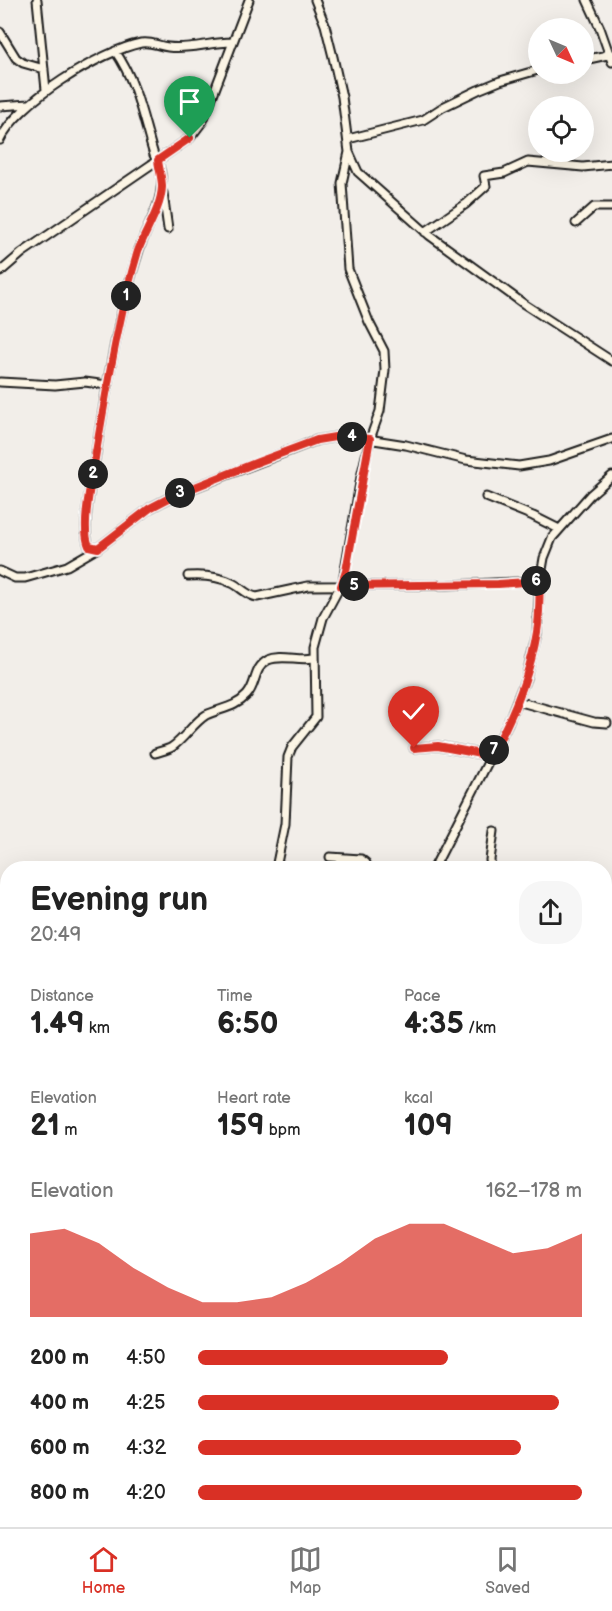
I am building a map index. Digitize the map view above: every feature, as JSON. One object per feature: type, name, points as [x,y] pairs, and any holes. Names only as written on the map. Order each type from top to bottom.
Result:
[{"type":"street","points":[[37,0],[46,90]]},
{"type":"street","points":[[0,271],[30,247],[190,138],[203,121],[249,0]]},
{"type":"street","points":[[277,861],[285,824],[288,757],[292,747],[316,717],[313,658],[323,618],[341,586],[348,561],[370,439],[380,411],[386,360],[348,269],[342,183],[349,152],[348,139],[333,57],[325,25],[315,0]]},
{"type":"street","points":[[587,0],[611,57],[594,59]]},
{"type":"street","points":[[0,32],[16,58],[23,63],[44,69]]},
{"type":"street","points":[[0,140],[6,127],[46,90],[115,51],[150,42],[168,47],[232,42]]},
{"type":"street","points":[[115,51],[131,80],[154,155],[158,160],[168,229]]},
{"type":"street","points":[[348,139],[423,120],[443,107],[478,90],[528,73]]},
{"type":"street","points":[[0,106],[29,104]]},
{"type":"street","points":[[349,152],[358,172],[425,232],[524,304],[612,361]]},
{"type":"street","points":[[425,232],[466,204],[486,186],[484,176],[504,173],[528,162],[583,168],[612,165]]},
{"type":"street","points":[[98,548],[89,546],[86,539],[88,500],[106,385],[138,251],[162,189]]},
{"type":"street","points":[[576,223],[594,207],[612,207]]},
{"type":"street","points":[[0,382],[55,385],[84,382],[106,385]]},
{"type":"street","points":[[0,572],[15,578],[45,574],[67,566],[98,548],[150,508],[175,495],[258,462],[325,439],[341,436],[370,439],[406,445],[466,460],[519,466],[549,461],[612,439]]},
{"type":"street","points":[[438,861],[491,756],[526,678],[537,634],[540,581],[544,558],[552,538],[590,495],[612,476]]},
{"type":"street","points":[[486,497],[560,529]]},
{"type":"street","points":[[188,576],[201,575],[222,579],[257,597],[308,586],[478,585],[540,581]]},
{"type":"street","points":[[155,753],[171,748],[207,715],[240,702],[251,689],[257,671],[264,663],[275,658],[301,660],[313,658]]},
{"type":"street","points":[[517,701],[594,722],[607,723]]},
{"type":"street","points":[[414,748],[438,746],[491,756]]},
{"type":"street","points":[[490,861],[494,831]]},
{"type":"street","points":[[330,857],[364,861]]},
{"type":"route","points":[[190,138],[158,160],[162,189],[138,251],[106,385],[88,500],[86,539],[89,546],[98,548],[150,508],[175,495],[293,448],[317,440],[341,436],[370,439],[361,477],[346,571],[341,586],[498,584],[540,581],[537,634],[526,678],[508,723],[491,756],[438,746],[414,748]]}]
